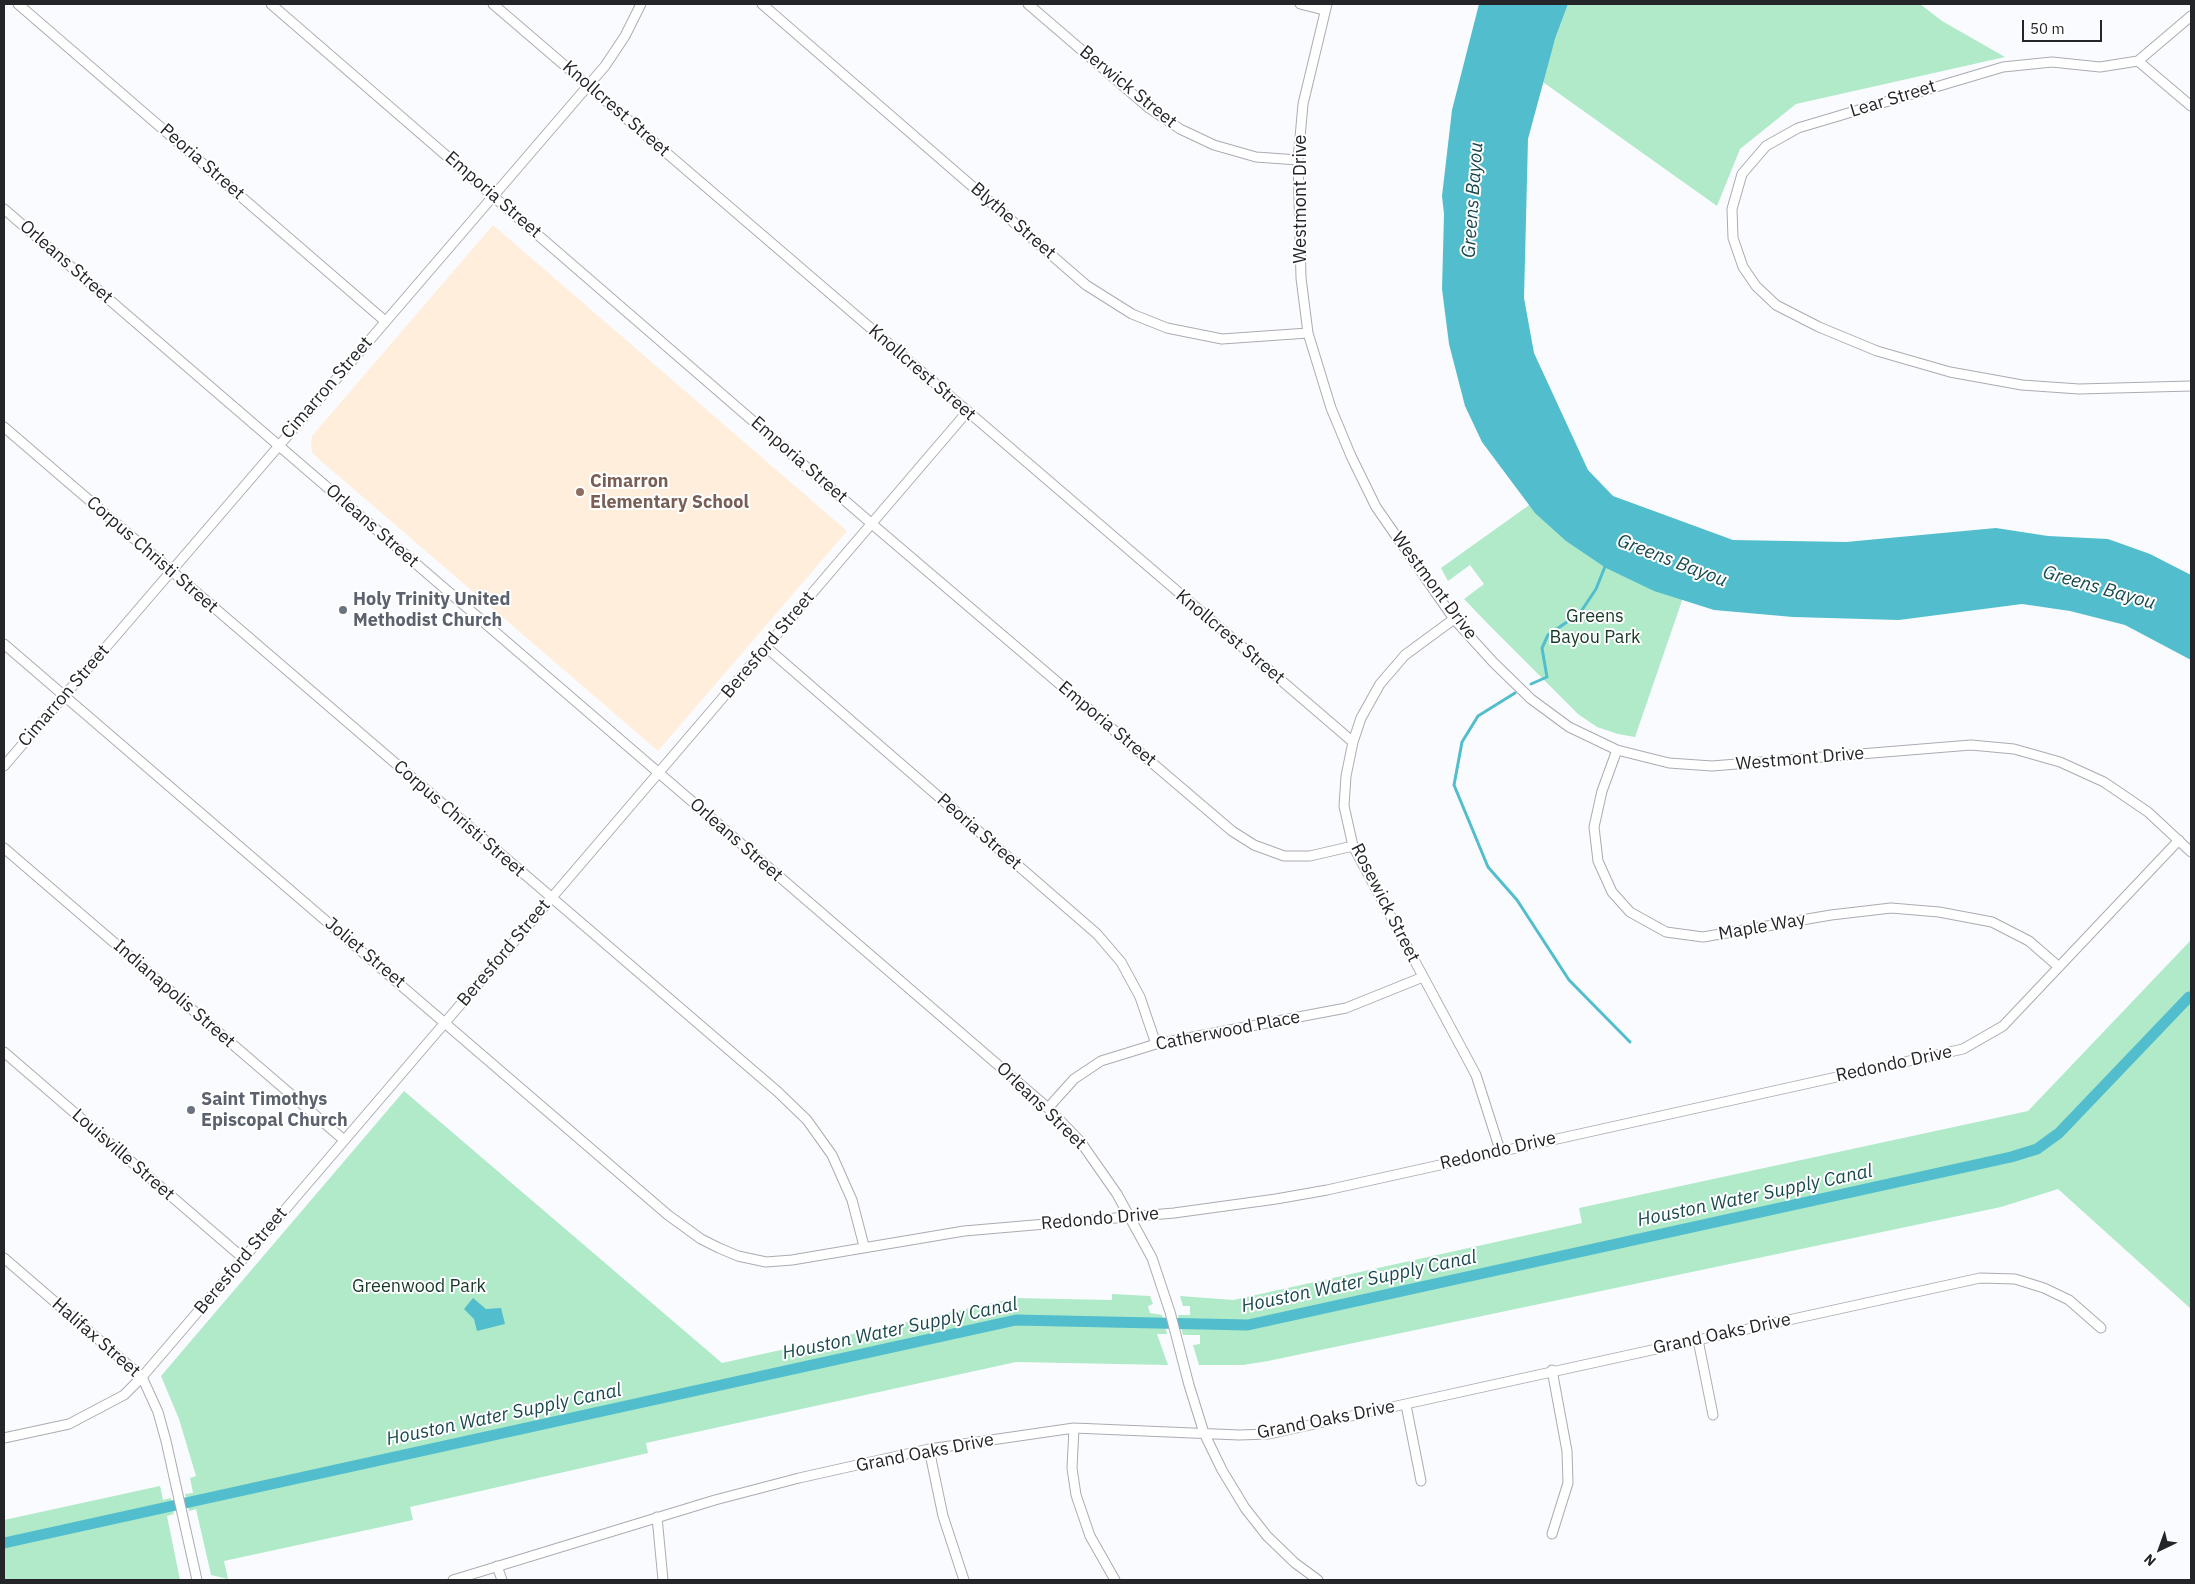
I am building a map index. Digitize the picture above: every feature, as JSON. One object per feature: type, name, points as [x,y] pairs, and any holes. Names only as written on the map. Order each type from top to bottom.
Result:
[{"type":"street","name":"Peoria Street","points":[[18,4],[385,321]]},
{"type":"street","name":"Emporia Street","points":[[271,4],[872,524],[1232,831],[1254,845],[1284,856],[1310,856],[1353,846]]},
{"type":"street","name":"Knollcrest Street","points":[[493,4],[1353,742]]},
{"type":"street","name":"Cimarron Street","points":[[4,766],[588,85],[625,36],[642,4]]},
{"type":"street","name":"Blythe Street","points":[[762,4],[1086,285],[1132,314],[1167,328],[1222,339],[1308,332]]},
{"type":"street","name":"Berwick Street","points":[[1028,4],[1149,108],[1180,129],[1214,145],[1256,157],[1298,160]]},
{"type":"street","points":[[1300,4],[1325,7]]},
{"type":"street","name":"Westmont Drive","points":[[1325,7],[1304,104],[1298,160],[1301,278],[1308,332],[1331,408],[1376,507],[1454,619],[1531,699],[1569,727],[1618,750],[1669,763],[1712,766],[1970,745],[2014,749],[2060,762],[2104,782],[2148,812],[2191,852]]},
{"type":"street","name":"Lear Street","points":[[2191,16],[2138,60],[2100,67],[2052,62],[2004,67],[1798,128],[1766,146],[1742,174],[1732,209],[1733,238],[1743,267],[1756,286],[1776,305],[1819,327],[1876,351],[1950,372],[2022,384],[2079,389],[2191,386]]},
{"type":"street","points":[[2138,60],[2191,106]]},
{"type":"street","name":"Orleans Street","points":[[4,208],[1048,1108],[1080,1141],[1118,1194],[1152,1258],[1170,1312],[1204,1433],[1222,1470],[1245,1508],[1281,1550],[1318,1580]]},
{"type":"street","name":"Beresford Street","points":[[4,1438],[69,1424],[124,1395],[142,1377],[967,412]]},
{"type":"street","name":"Corpus Christi Street","points":[[4,427],[778,1092],[807,1120],[832,1155],[852,1200],[864,1246]]},
{"type":"street","name":"Rosewick Street","points":[[1454,619],[1405,655],[1380,684],[1361,718],[1353,742],[1346,776],[1344,806],[1353,846],[1476,1075],[1500,1150]]},
{"type":"street","name":"Joliet Street","points":[[4,644],[446,1022],[668,1215],[701,1239],[732,1253]]},
{"type":"street","name":"Peoria Street","points":[[766,647],[1097,934],[1121,962],[1140,997],[1156,1044]]},
{"type":"street","name":"Maple Way","points":[[1618,750],[1602,791],[1594,827],[1598,861],[1612,892],[1630,912],[1666,932],[1703,937],[1831,915],[1891,908],[1939,912],[1992,922],[2029,942],[2059,967]]},
{"type":"street","name":"Redondo Drive","points":[[732,1253],[766,1262],[792,1260],[864,1246],[964,1231],[1130,1216],[1276,1199],[1326,1190],[1962,1049],[2003,1026],[2179,840]]},
{"type":"street","name":"Indianapolis Street","points":[[4,848],[344,1140]]},
{"type":"street","name":"Catherwood Place","points":[[1048,1108],[1074,1079],[1101,1061],[1156,1044],[1346,1008],[1423,977]]},
{"type":"street","name":"Louisville Street","points":[[4,1052],[243,1258]]},
{"type":"street","name":"Halifax Street","points":[[4,1258],[142,1377],[158,1412],[197,1580]]},
{"type":"street","name":"Grand Oaks Drive","points":[[453,1580],[657,1517],[799,1478],[929,1449],[1074,1428],[1269,1434],[1406,1405],[1552,1370],[1980,1278],[2015,1279],[2044,1288],[2069,1300],[2102,1328]]},
{"type":"street","points":[[1698,1340],[1713,1415]]},
{"type":"street","points":[[1552,1370],[1568,1451],[1568,1483],[1552,1534]]},
{"type":"street","points":[[1406,1405],[1421,1481]]},
{"type":"street","points":[[1074,1428],[1072,1468],[1076,1495],[1090,1536],[1116,1580]]},
{"type":"street","points":[[929,1449],[943,1516],[964,1580]]},
{"type":"street","points":[[657,1517],[663,1580]]},
{"type":"street","points":[[497,1566],[502,1580]]},
{"type":"shaded area","name":"Cimarron Elementary School","points":[[493,225],[847,531],[658,751],[313,454],[311,447],[312,436]]},
{"type":"green space","points":[[1568,4],[1920,4],[1942,21],[2005,57],[1796,104],[1740,149],[1717,206],[1540,80]]},
{"type":"green space","name":"Greens Bayou Park","points":[[1539,498],[1686,589],[1635,737],[1597,727],[1578,714],[1464,599],[1484,584],[1470,565],[1448,581],[1441,568]]},
{"type":"green space","points":[[2191,940],[2191,1309],[2058,1189],[2001,1207],[1268,1361],[1243,1365],[1199,1365],[1193,1345],[1200,1344],[1200,1335],[1183,1335],[1178,1315],[1190,1315],[1190,1306],[1183,1306],[1180,1296],[1233,1300],[1582,1223],[1579,1208],[2028,1111]]},
{"type":"green space","name":"Greenwood Park","points":[[404,1091],[722,1363],[1015,1298],[1112,1300],[1112,1294],[1150,1296],[1153,1304],[1148,1306],[1150,1313],[1162,1315],[1167,1334],[1157,1334],[1168,1365],[1016,1362],[646,1443],[648,1453],[410,1507],[413,1520],[224,1561],[228,1579],[211,1575],[196,1509],[189,1511],[185,1494],[193,1493],[190,1478],[196,1476],[179,1419],[161,1376]]},
{"type":"green space","points":[[160,1486],[163,1500],[171,1498],[174,1514],[167,1516],[180,1580],[4,1580],[4,1520]]},
{"type":"water","name":"Greens Bayou","points":[[1479,4],[1568,4],[1555,39],[1528,139],[1524,298],[1534,353],[1588,470],[1613,496],[1733,540],[1846,542],[1996,528],[2048,536],[2108,539],[2150,554],[2191,575],[2191,660],[2125,625],[2070,611],[2022,604],[1899,620],[1793,617],[1714,610],[1654,591],[1606,568],[1566,541],[1535,513],[1482,442],[1465,406],[1449,344],[1442,289],[1444,214],[1442,196],[1452,110]]},
{"type":"water","points":[[473,1298],[486,1309],[501,1308],[505,1324],[477,1331],[474,1319],[464,1309]]},
{"type":"waterway","points":[[1531,684],[1547,677],[1542,648],[1548,635],[1580,613],[1596,589],[1606,564]]},
{"type":"waterway","points":[[1515,693],[1478,716],[1462,742],[1454,785],[1488,867],[1517,900],[1569,980],[1630,1042]]},
{"type":"waterway","name":"Houston Water Supply Canal","points":[[4,1543],[1016,1320],[1248,1325],[2011,1157],[2037,1149],[2059,1133],[2189,997]]},
{"type":"place","name":"Cimarron Elementary School","points":[[580,492]]},
{"type":"place","name":"Holy Trinity United Methodist Church","points":[[343,610]]},
{"type":"place","name":"Saint Timothys Episcopal Church","points":[[191,1110]]}]
